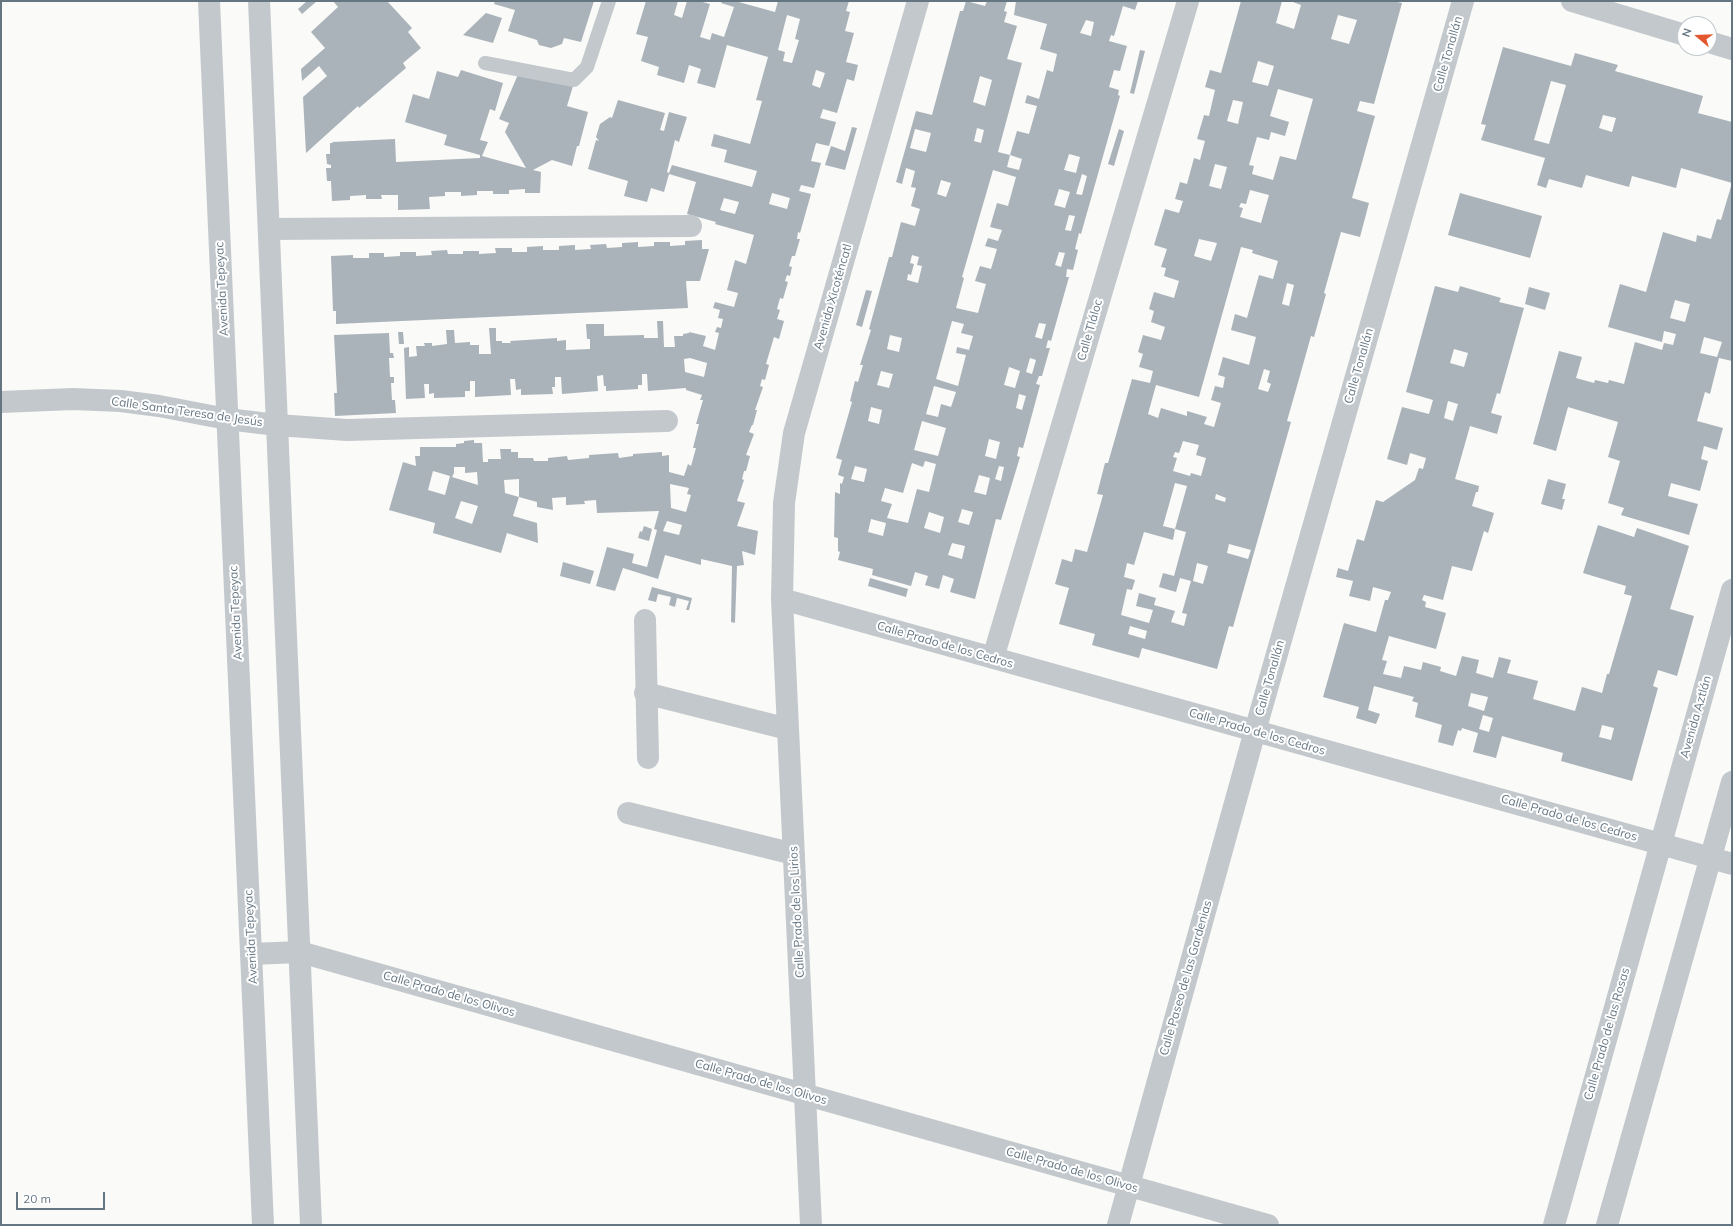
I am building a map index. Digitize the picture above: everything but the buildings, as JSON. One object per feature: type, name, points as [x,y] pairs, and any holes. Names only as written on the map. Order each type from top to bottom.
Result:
[{"type":"street","name":"Avenida Tepeyac","points":[[209,1],[263,1225]]},
{"type":"street","points":[[259,1],[311,1225]]},
{"type":"street","name":"Avenida Xicoténcatl","points":[[782,599],[784,503],[794,433],[918,1]]},
{"type":"street","name":"Calle Tláloc","points":[[993,658],[1188,1]]},
{"type":"street","name":"Calle Tonallán","points":[[1255,731],[1463,1]]},
{"type":"street","points":[[1572,1],[1677,33]]},
{"type":"street","points":[[1717,44],[1732,49]]},
{"type":"street","points":[[269,229],[691,226]]},
{"type":"street","name":"Calle Santa Teresa de Jesús","points":[[1,402],[73,399],[121,401],[277,426],[347,430],[667,421]]},
{"type":"street","name":"Avenida Aztlán","points":[[1661,844],[1732,590]]},
{"type":"street","name":"Calle Prado de los Cedros","points":[[782,599],[1732,864]]},
{"type":"street","name":"Calle Prado de los Lirios","points":[[782,599],[811,1225]]},
{"type":"street","points":[[645,620],[648,758]]},
{"type":"street","points":[[646,693],[788,729]]},
{"type":"street","name":"Calle Paseo de las Gardenias","points":[[1118,1225],[1255,731]]},
{"type":"street","points":[[1607,1225],[1732,782]]},
{"type":"street","points":[[628,813],[794,854]]},
{"type":"street","name":"Calle Prado de las Rosas","points":[[1554,1225],[1661,844]]},
{"type":"street","name":"Calle Prado de los Olivos","points":[[251,954],[300,952],[1268,1225]]},
{"type":"lane","points":[[485,63],[574,80],[587,67],[609,1]]}]
